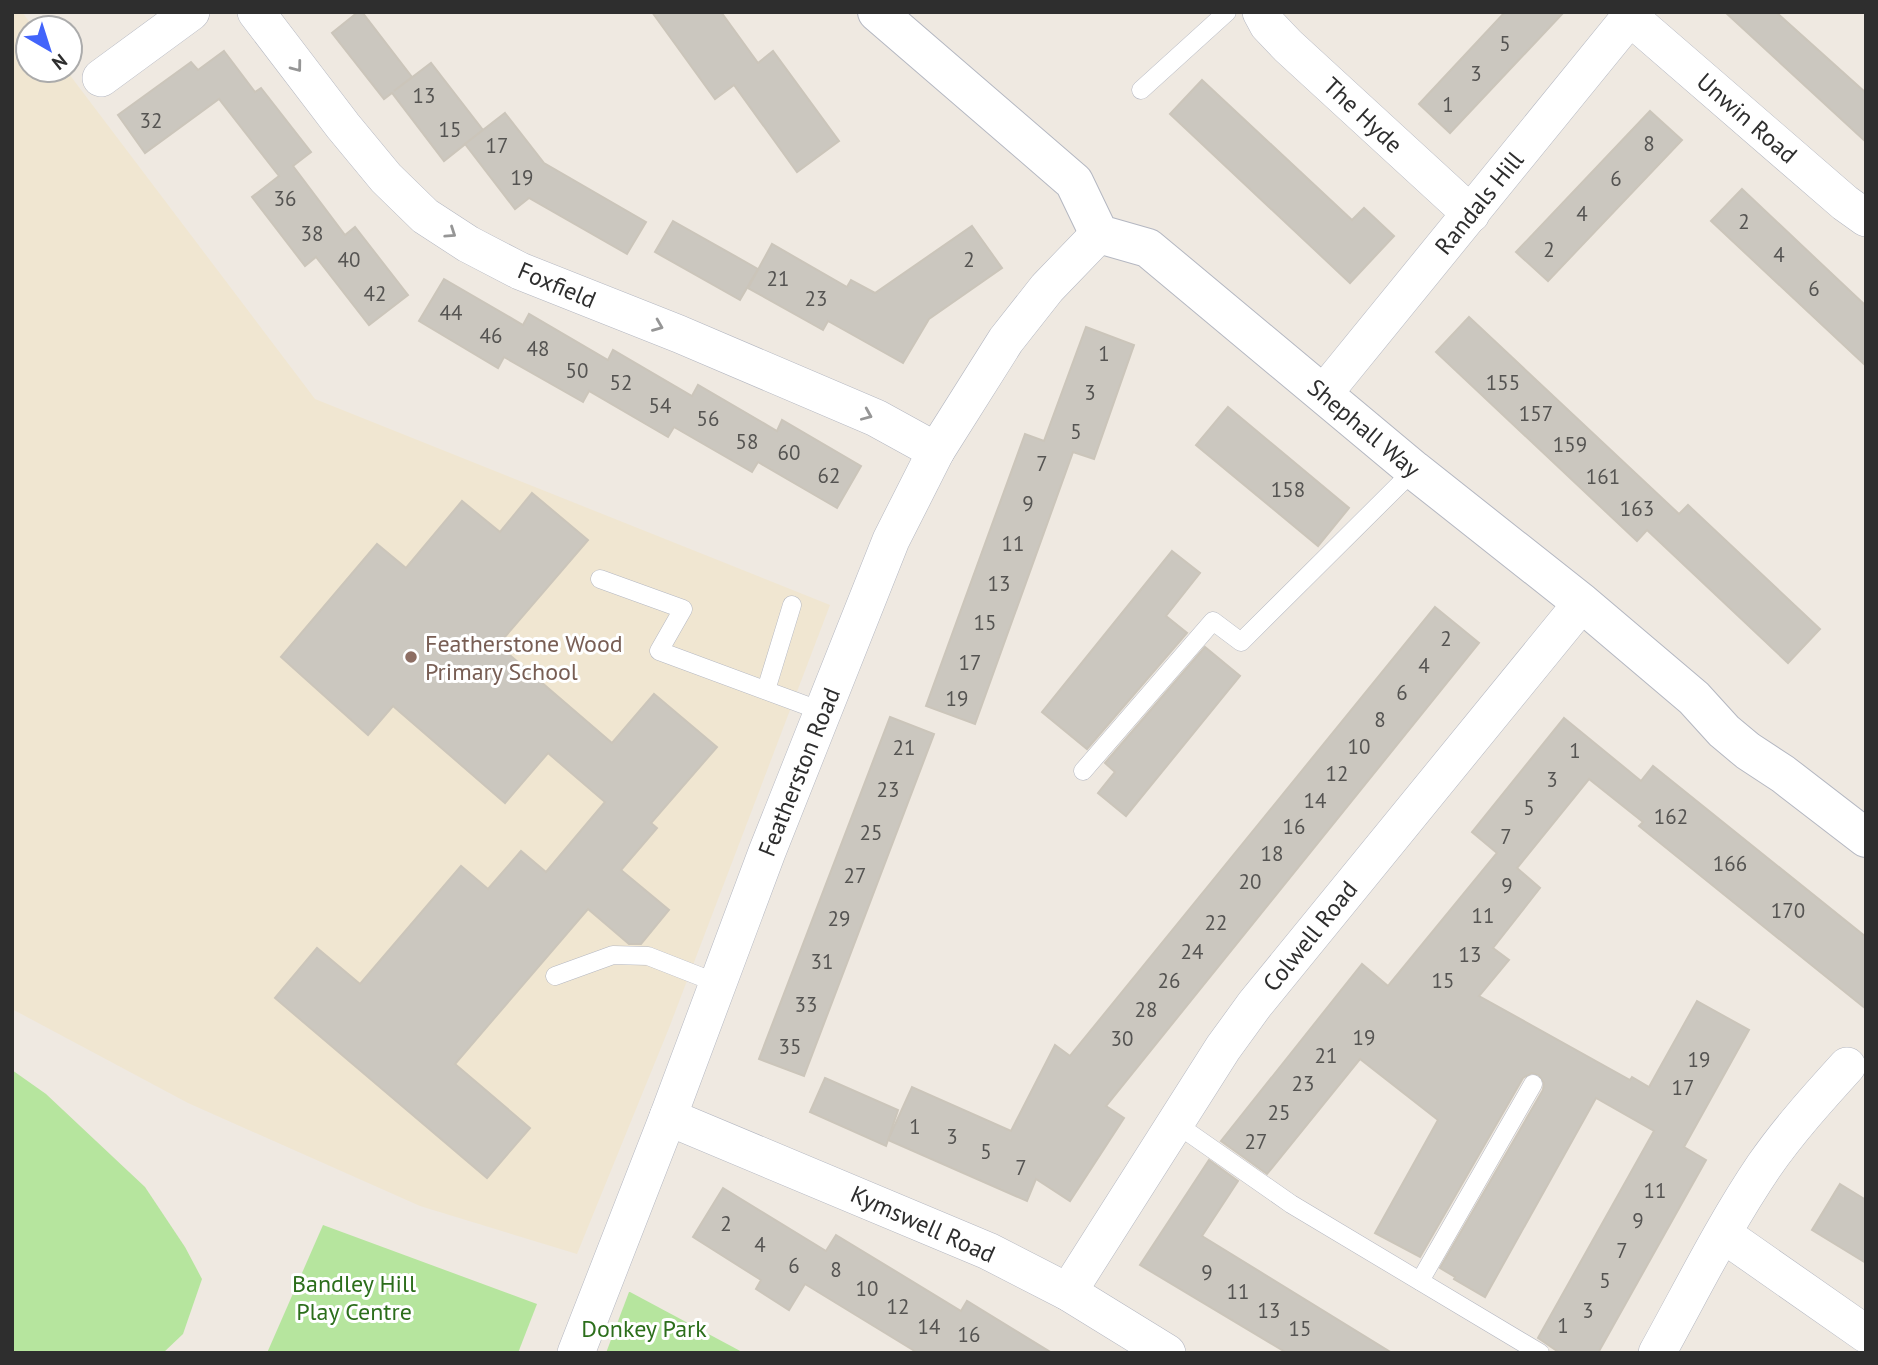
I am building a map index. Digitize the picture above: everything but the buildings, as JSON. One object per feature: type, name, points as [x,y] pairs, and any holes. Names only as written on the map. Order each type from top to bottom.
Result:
[{"type":"street","points":[[101,78],[191,12]]},
{"type":"street","name":"Foxfield","points":[[256,12],[343,127],[386,178],[425,216],[468,244],[520,271],[679,334],[876,418],[936,451]]},
{"type":"street","points":[[877,12],[1074,182],[1099,234]]},
{"type":"street","name":"The Hyde","points":[[1261,12],[1268,25],[1288,46],[1471,215]]},
{"type":"street","name":"Randals Hill","points":[[1324,393],[1632,15]]},
{"type":"street","name":"Unwin Road","points":[[1632,15],[1845,203],[1866,218]]},
{"type":"street","name":"Featherston Road","points":[[576,1353],[717,983],[891,540],[936,451],[1006,341],[1047,288],[1099,234]]},
{"type":"street","name":"Shephall Way","points":[[1099,234],[1149,248],[1414,470],[1582,603],[1694,698],[1724,731],[1748,751],[1783,774],[1866,838]]},
{"type":"street","name":"Colwell Road","points":[[1068,1292],[1223,1048],[1255,1004],[1582,603]]},
{"type":"street","points":[[1657,1353],[1764,1166],[1807,1109],[1847,1066]]},
{"type":"street","name":"Kymswell Road","points":[[668,1116],[930,1225],[1068,1292],[1167,1353]]},
{"type":"street","points":[[1723,1234],[1866,1334]]},
{"type":"lane","points":[[1141,90],[1227,12]]},
{"type":"lane","points":[[1083,771],[1213,621],[1241,642],[1414,470]]},
{"type":"lane","points":[[600,579],[683,609],[659,651],[824,712]]},
{"type":"lane","points":[[766,690],[792,605]]},
{"type":"lane","points":[[555,976],[612,955],[649,956],[717,983]]},
{"type":"lane","points":[[1420,1281],[1533,1084]]},
{"type":"lane","points":[[1175,1123],[1291,1204],[1540,1353]]},
{"type":"shaded area","name":"Featherstone Wood Primary School","points":[[12,12],[22,12],[24,14],[14,14],[14,84],[77,84],[315,399],[830,605],[669,1028],[577,1254],[420,1206],[188,1103],[12,1009]]},
{"type":"green space","points":[[12,1070],[46,1094],[145,1187],[185,1247],[202,1279],[183,1334],[163,1353],[12,1353]]},
{"type":"green space","name":"Bandley Hill Play Centre","points":[[323,1225],[537,1304],[518,1353],[267,1353]]},
{"type":"green space","name":"Donkey Park","points":[[630,1292],[744,1353],[606,1353]]},
{"type":"place","name":"Featherstone Wood Primary School","points":[[411,657]]}]
